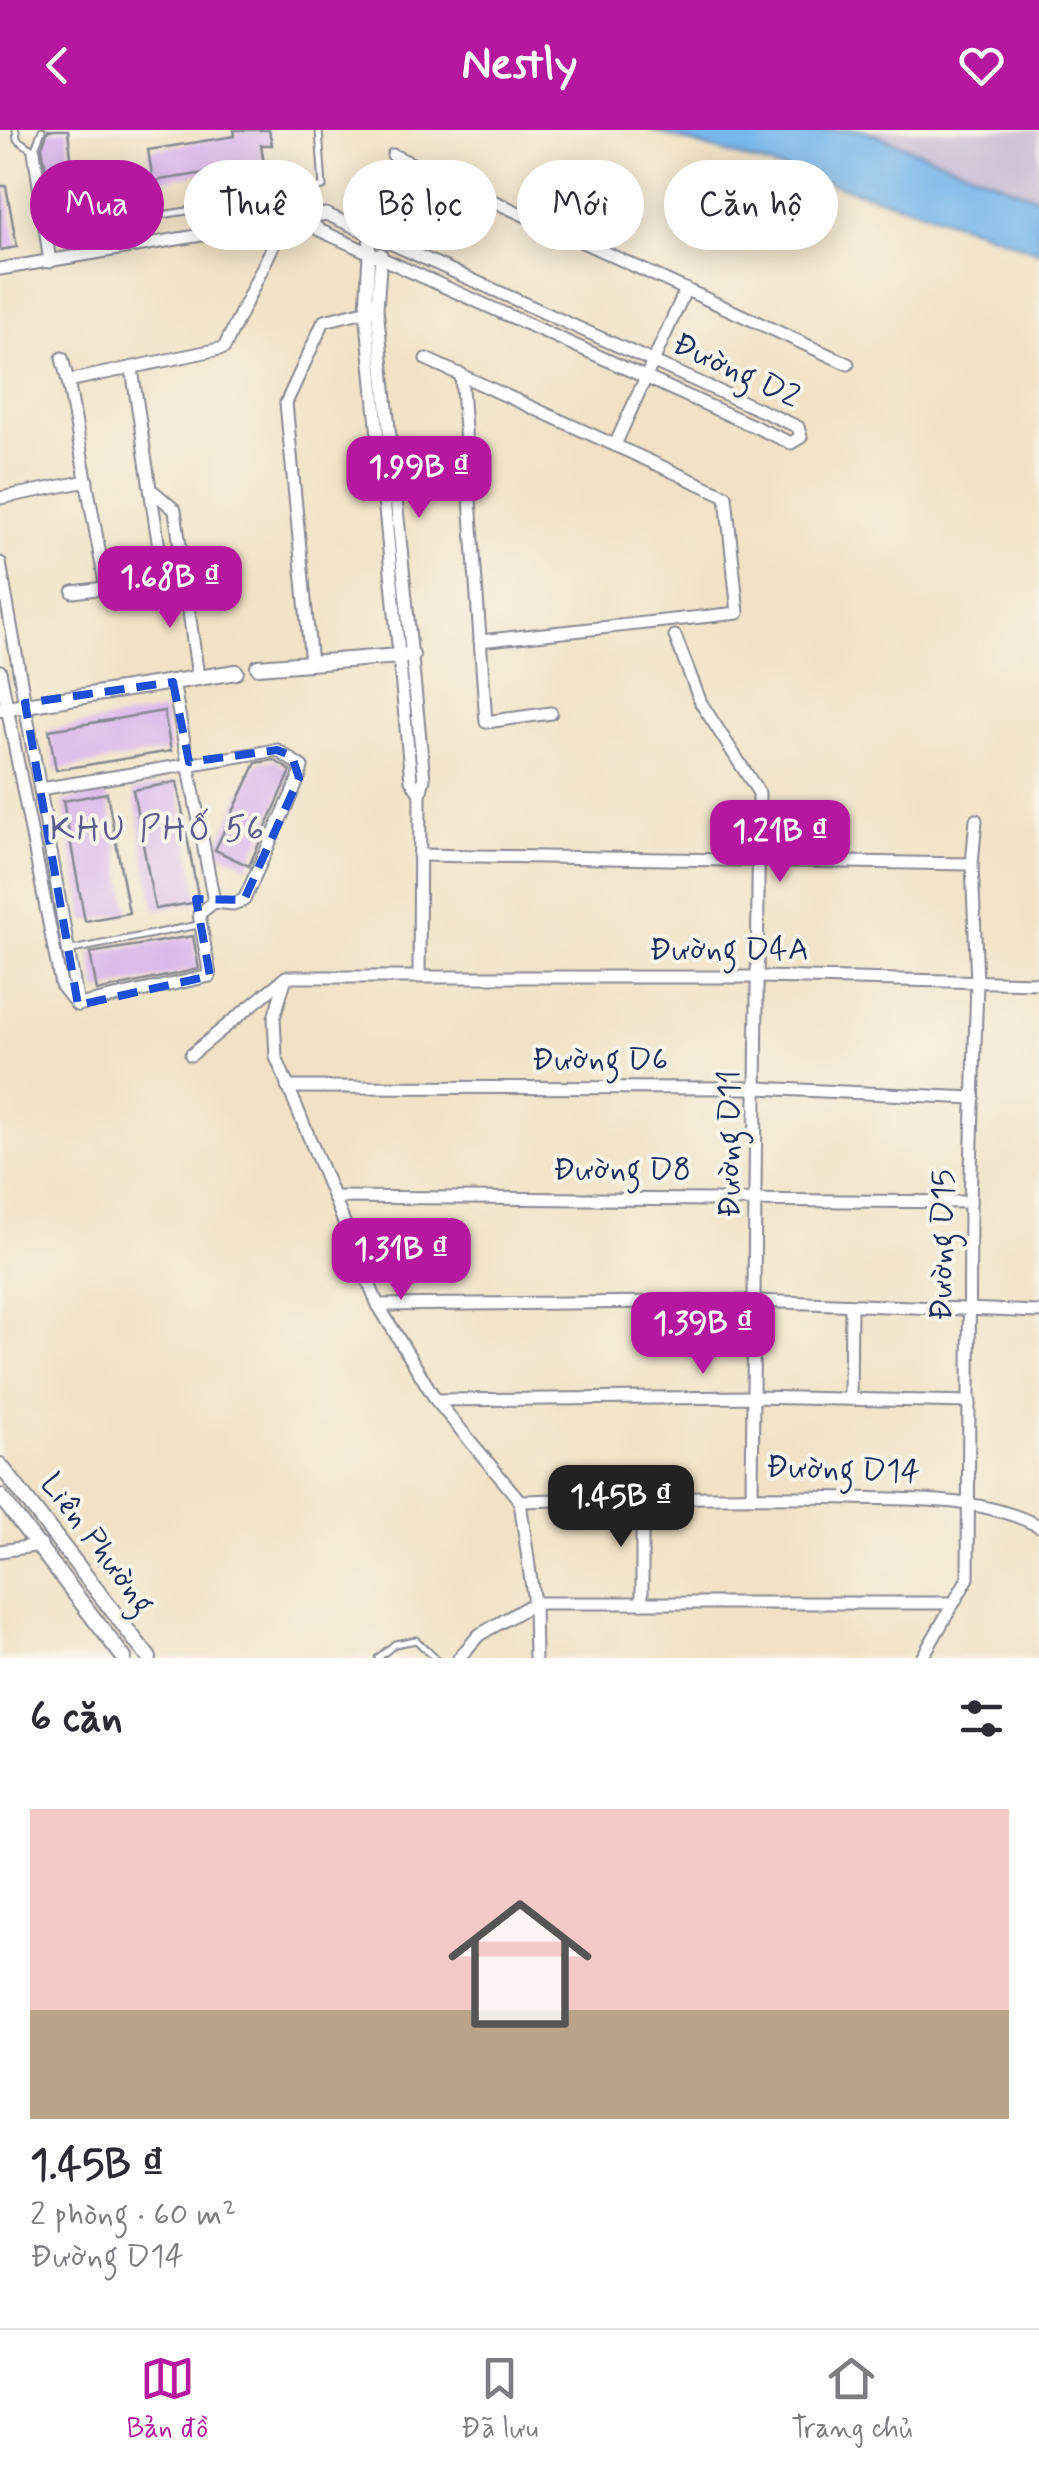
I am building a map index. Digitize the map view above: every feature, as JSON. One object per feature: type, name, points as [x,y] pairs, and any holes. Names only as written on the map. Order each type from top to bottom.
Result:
[{"type":"street","points":[[34,150],[50,262]]},
{"type":"street","points":[[393,155],[848,364]]},
{"type":"street","name":"Đường D2","points":[[323,232],[790,443],[801,437],[798,426],[404,250]]},
{"type":"street","points":[[0,269],[184,237]]},
{"type":"street","points":[[68,381],[224,348],[264,250]]},
{"type":"street","points":[[375,250],[372,310],[407,656],[424,780],[420,794],[419,976]]},
{"type":"street","points":[[615,446],[686,290]]},
{"type":"street","points":[[312,663],[286,403],[324,321],[372,310]]},
{"type":"street","points":[[62,358],[106,588]]},
{"type":"street","points":[[426,359],[726,496],[738,612],[480,640]]},
{"type":"street","points":[[132,369],[154,492],[164,581]]},
{"type":"street","points":[[460,374],[486,722],[551,714]]},
{"type":"street","points":[[0,498],[87,482]]},
{"type":"street","points":[[154,492],[175,510],[198,677]]},
{"type":"street","points":[[0,563],[4,604],[78,1005]]},
{"type":"street","points":[[73,592],[184,578]]},
{"type":"street","name":"Đường D11","points":[[675,636],[701,703],[760,793],[752,1495]]},
{"type":"street","points":[[258,668],[407,656]]},
{"type":"street","points":[[0,671],[4,708],[61,985],[78,1005]]},
{"type":"street","points":[[4,708],[236,672]]},
{"type":"street","points":[[173,682],[214,902]]},
{"type":"street","points":[[40,789],[278,750],[302,767],[244,900],[233,904],[214,902],[199,914],[210,976],[78,1005]]},
{"type":"street","name":"Đường D15","points":[[922,1658],[968,1578],[972,1502],[968,1310],[977,982],[972,864],[976,820]]},
{"type":"street","points":[[419,855],[972,864]]},
{"type":"street","name":"Đường D4A","points":[[286,978],[759,977],[1039,983]]},
{"type":"street","points":[[191,1055],[286,978]]},
{"type":"street","points":[[286,978],[274,1018],[276,1057],[378,1304],[436,1400],[520,1501],[534,1603],[535,1658]]},
{"type":"street","name":"Đường D6","points":[[287,1087],[757,1088],[974,1098]]},
{"type":"street","name":"Đường D8","points":[[334,1197],[970,1202]]},
{"type":"street","points":[[378,1304],[756,1301],[1039,1312]]},
{"type":"street","points":[[850,1399],[851,1307]]},
{"type":"street","points":[[436,1400],[754,1397],[970,1402]]},
{"type":"street","name":"Liên Phường","points":[[0,1464],[148,1658]]},
{"type":"street","name":"Đường D14","points":[[520,1501],[752,1495],[972,1502],[1039,1526]]},
{"type":"street","name":"Liên Phường","points":[[0,1496],[41,1544],[124,1658]]},
{"type":"street","points":[[642,1498],[642,1603]]},
{"type":"street","points":[[0,1551],[41,1544]]},
{"type":"street","points":[[460,1658],[479,1635],[534,1603],[952,1603]]},
{"type":"lane","points":[[16,130],[17,139],[34,150],[42,130]]},
{"type":"lane","points":[[318,130],[321,160]]},
{"type":"lane","points":[[69,950],[201,924]]},
{"type":"lane","points":[[378,1658],[395,1644],[416,1640],[435,1658]]},
{"type":"highlighted area","points":[[173,682],[189,762],[277,750],[292,756],[299,778],[244,900],[196,899],[210,976],[78,1005],[25,703]]},
{"type":"shaded area","points":[[863,130],[1039,130],[1039,198],[901,148]]},
{"type":"water","points":[[650,130],[863,130],[1039,198],[1039,252],[838,186],[838,160],[750,160]]},
{"type":"building","points":[[48,130],[68,130],[71,160],[44,160],[42,147]]},
{"type":"building","points":[[234,130],[269,130],[272,145],[261,145],[263,160],[184,160],[184,176],[164,179],[164,160],[150,160],[148,150],[235,136]]},
{"type":"building","points":[[0,186],[6,186],[17,247],[0,250]]},
{"type":"building","points":[[164,711],[171,751],[56,770],[49,730]]},
{"type":"building","points":[[274,760],[291,771],[249,866],[215,850],[256,763]]},
{"type":"building","points":[[177,782],[199,902],[155,909],[133,790]]},
{"type":"building","points":[[107,793],[129,913],[85,921],[63,801]]},
{"type":"building","points":[[193,936],[199,969],[97,991],[90,953]]},
{"type":"district","name":"KHU PHỐ 56","points":[[158,830]]}]
